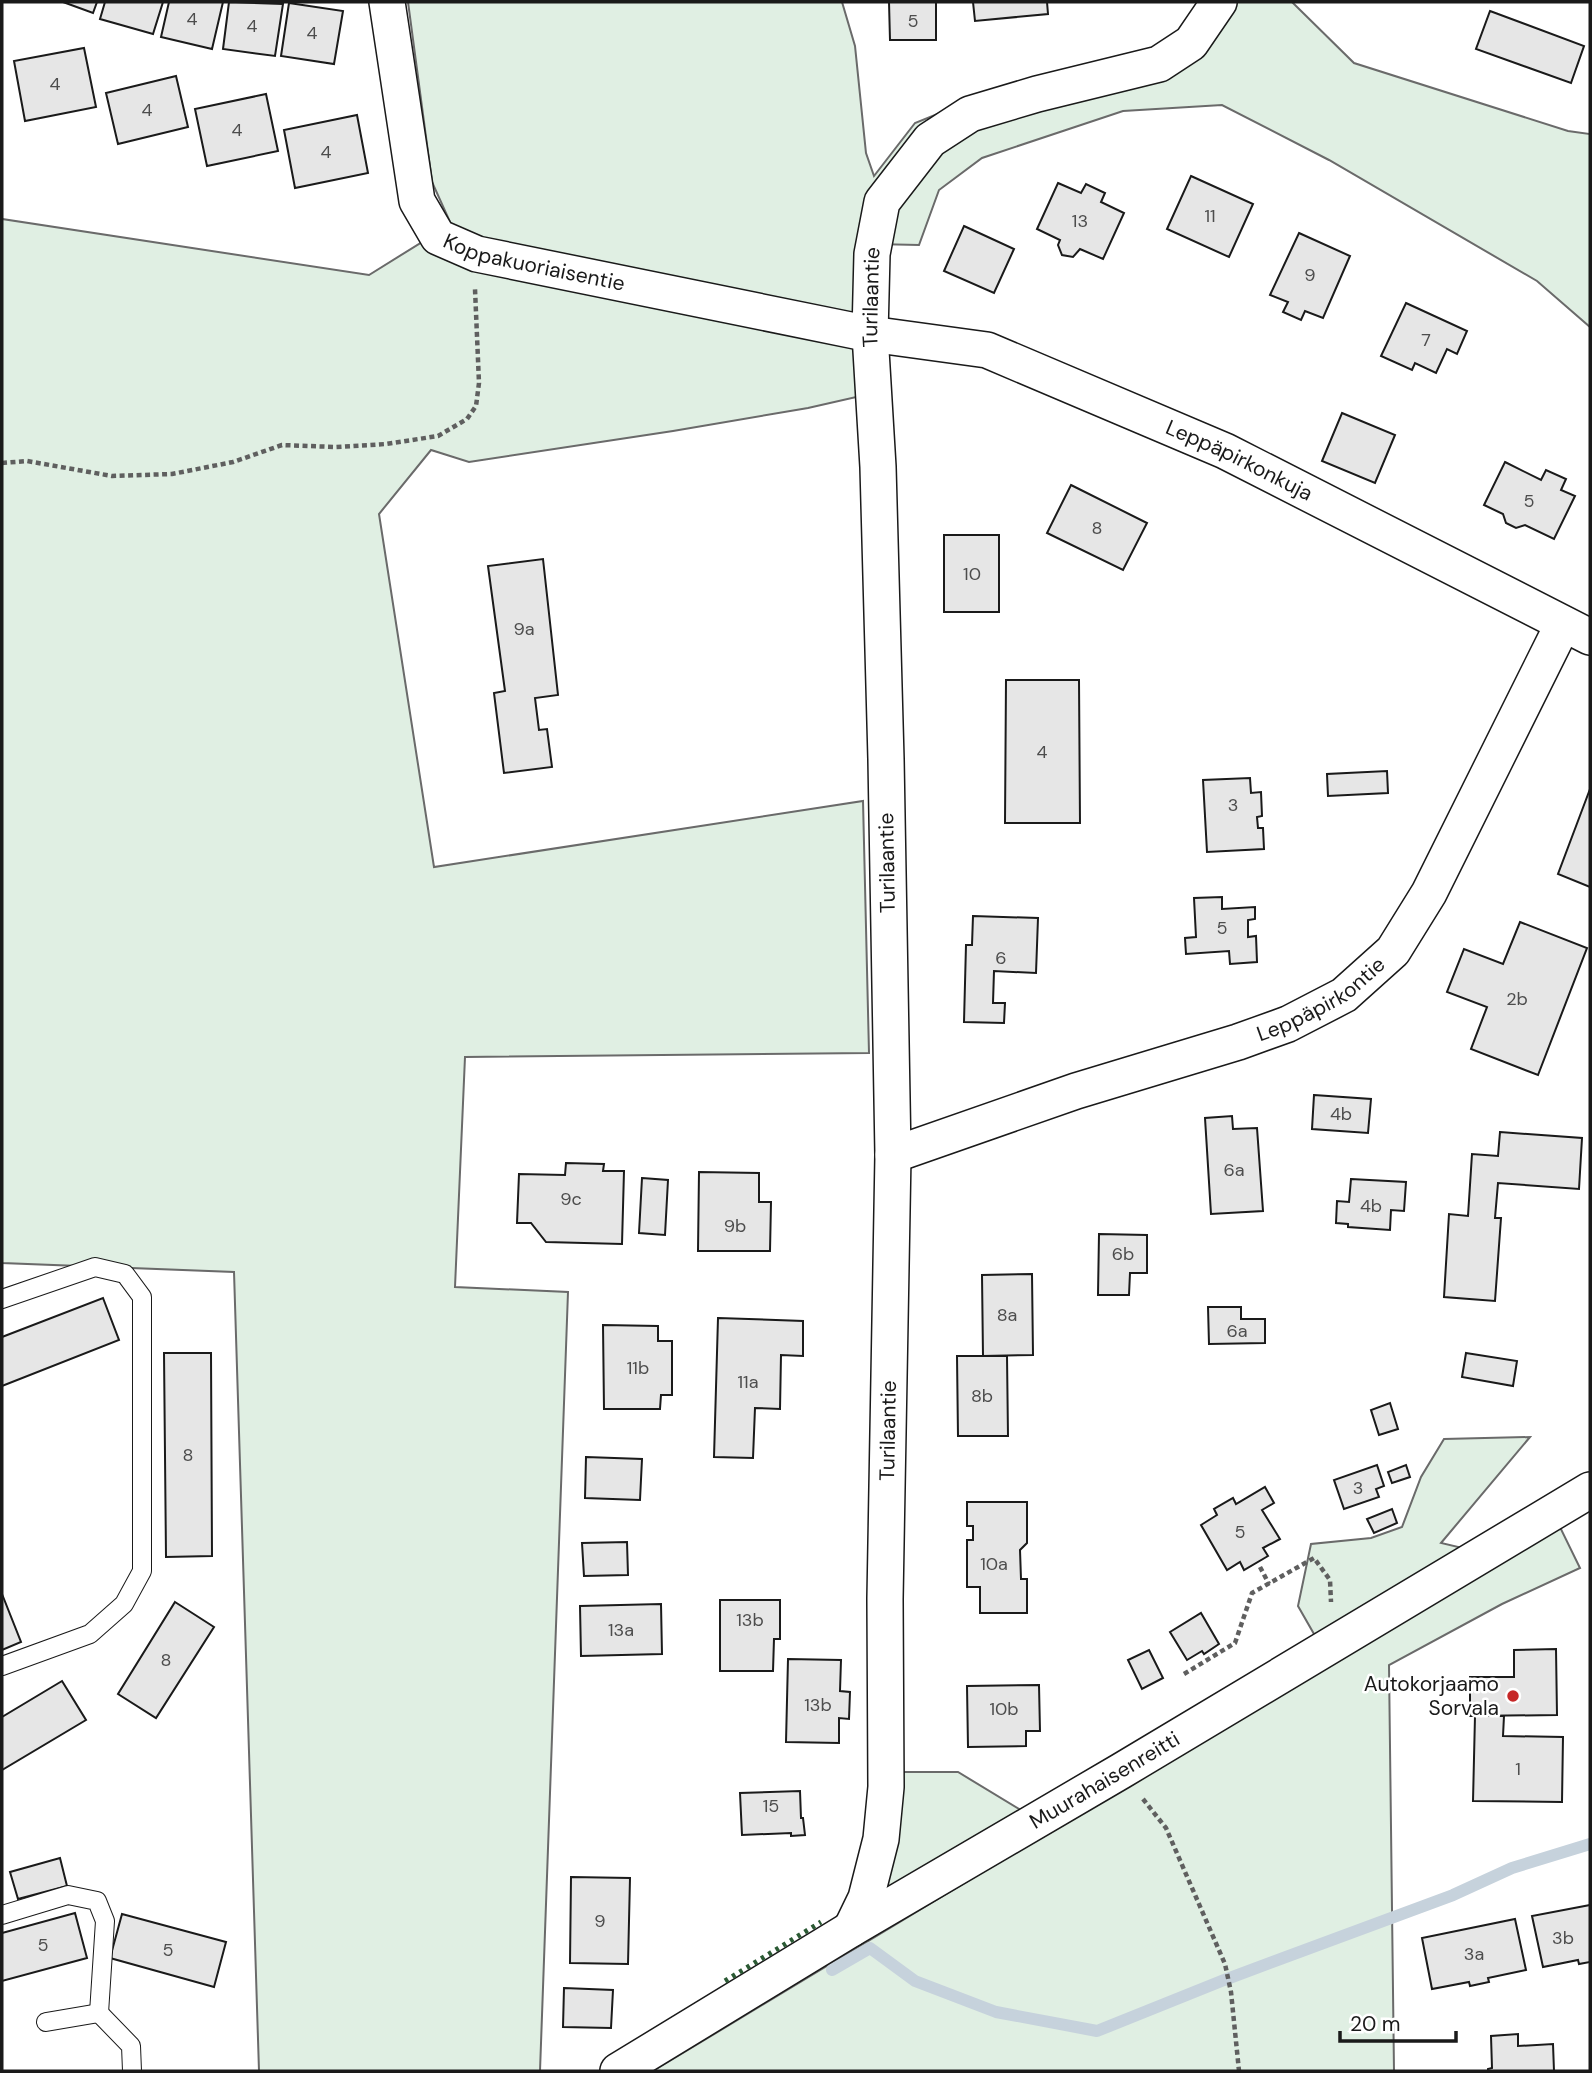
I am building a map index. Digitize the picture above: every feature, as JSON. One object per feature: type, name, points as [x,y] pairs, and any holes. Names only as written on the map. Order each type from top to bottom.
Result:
[{"type":"street","name":"Koppakuoriaisentie","points":[[387,2],[417,201],[438,237],[477,254],[870,334]]},
{"type":"street","name":"Turilaantie","points":[[851,1929],[866,1898],[881,1839],[885,1807],[885,1599],[893,1155],[886,745],[878,481],[870,334],[872,254],[882,202],[930,140],[970,114],[1037,94],[1159,64],[1191,43],[1219,2]]},
{"type":"street","name":"Leppäpirkonkuja","points":[[870,334],[987,350],[1026,366],[1225,450],[1577,630]]},
{"type":"street","name":"Leppäpirkontie","points":[[893,1155],[1076,1091],[1238,1042],[1300,1019],[1344,995],[1393,951],[1429,893],[1577,630]]},
{"type":"street","name":"Muurahaisenreitti","points":[[618,2071],[851,1929],[1590,1490]]},
{"type":"lane","points":[[2,1299],[95,1267],[125,1274],[142,1297],[142,1571],[124,1604],[90,1634],[2,1666]]},
{"type":"lane","points":[[2,1915],[68,1895],[97,1901],[105,1921],[99,2013],[131,2046],[132,2071]]},
{"type":"lane","points":[[46,2022],[99,2013]]},
{"type":"path","points":[[2,463],[27,461],[112,476],[172,474],[233,462],[282,445],[336,447],[386,444],[438,436],[467,419],[476,406],[479,383],[474,285],[477,254]]},
{"type":"path","points":[[1184,1674],[1236,1643],[1252,1592],[1314,1558],[1330,1580],[1332,1613]]},
{"type":"path","points":[[1260,1567],[1269,1584]]},
{"type":"path","points":[[1121,1771],[1166,1828],[1225,1964],[1231,1992],[1239,2071]]},
{"type":"green space","points":[[408,2],[842,2],[855,46],[866,153],[874,176],[915,123],[1009,85],[1159,64],[1218,2],[1292,2],[1354,63],[1568,131],[1590,134],[1590,327],[1537,281],[1329,160],[1222,105],[1123,111],[982,158],[939,190],[919,245],[874,244],[874,393],[808,408],[673,431],[469,462],[431,450],[379,514],[434,867],[863,801],[869,1053],[465,1057],[455,1287],[568,1292],[540,2071],[259,2071],[234,1272],[2,1263],[2,219],[369,275],[451,224],[432,182]]},
{"type":"green space","points":[[1530,1437],[1441,1543],[1492,1555],[1557,1521],[1580,1568],[1502,1604],[1389,1665],[1394,2071],[653,2071],[1330,1662],[1298,1606],[1311,1544],[1371,1538],[1402,1527],[1421,1477],[1444,1439]]},
{"type":"green space","points":[[886,1772],[958,1772],[1024,1812],[890,1892],[872,1872]]},
{"type":"building","points":[[63,2],[97,2],[93,13]]},
{"type":"building","points":[[105,2],[163,2],[153,34],[100,19]]},
{"type":"building","points":[[169,2],[223,2],[212,49],[161,37]]},
{"type":"building","points":[[229,2],[283,4],[275,56],[223,49]]},
{"type":"building","points":[[889,2],[936,2],[936,40],[890,40]]},
{"type":"building","points":[[973,2],[1047,2],[1048,14],[975,21]]},
{"type":"building","points":[[289,3],[343,11],[334,64],[281,56]]},
{"type":"building","points":[[1490,11],[1584,46],[1571,83],[1476,49]]},
{"type":"building","points":[[84,48],[96,107],[25,121],[14,61]]},
{"type":"building","points":[[176,76],[188,127],[118,144],[106,93]]},
{"type":"building","points":[[266,94],[278,151],[207,166],[195,109]]},
{"type":"building","points":[[357,115],[368,173],[295,188],[284,130]]},
{"type":"building","points":[[1191,176],[1253,204],[1229,257],[1167,229]]},
{"type":"building","points":[[1058,183],[1081,193],[1086,184],[1105,193],[1101,202],[1124,213],[1103,259],[1080,249],[1073,257],[1062,255],[1058,245],[1060,240],[1037,229]]},
{"type":"building","points":[[964,226],[1014,249],[994,293],[944,271]]},
{"type":"building","points":[[1299,233],[1350,256],[1323,318],[1305,311],[1301,320],[1283,312],[1288,302],[1270,295]]},
{"type":"building","points":[[1406,303],[1467,331],[1457,354],[1447,349],[1436,373],[1415,363],[1412,370],[1381,356]]},
{"type":"building","points":[[1342,413],[1395,435],[1375,483],[1322,461]]},
{"type":"building","points":[[1505,462],[1541,480],[1546,470],[1566,479],[1561,490],[1575,496],[1554,539],[1525,525],[1516,528],[1506,523],[1503,514],[1484,505]]},
{"type":"building","points":[[1071,485],[1147,523],[1123,570],[1047,533]]},
{"type":"building","points":[[944,535],[999,535],[999,612],[944,612]]},
{"type":"building","points":[[543,559],[558,695],[535,698],[539,730],[547,729],[552,767],[504,773],[494,693],[505,691],[488,566]]},
{"type":"building","points":[[1006,680],[1079,680],[1080,823],[1005,823]]},
{"type":"building","points":[[1387,771],[1388,793],[1328,796],[1327,774]]},
{"type":"building","points":[[1250,778],[1251,793],[1261,792],[1262,816],[1257,817],[1258,828],[1263,828],[1264,849],[1207,852],[1203,780]]},
{"type":"building","points":[[1590,789],[1590,887],[1558,874]]},
{"type":"building","points":[[1222,897],[1222,909],[1255,907],[1255,919],[1248,920],[1248,937],[1256,936],[1257,962],[1230,964],[1229,951],[1186,954],[1185,938],[1196,937],[1194,898]]},
{"type":"building","points":[[973,916],[1038,918],[1036,973],[994,971],[993,1003],[1005,1003],[1004,1023],[964,1022],[966,945],[972,945]]},
{"type":"building","points":[[1520,922],[1587,948],[1538,1075],[1471,1049],[1487,1007],[1447,992],[1464,949],[1503,964]]},
{"type":"building","points":[[1314,1095],[1371,1099],[1368,1133],[1312,1129]]},
{"type":"building","points":[[1232,1116],[1233,1129],[1257,1128],[1263,1211],[1211,1214],[1205,1118]]},
{"type":"building","points":[[1500,1132],[1582,1138],[1579,1189],[1498,1183],[1495,1218],[1501,1218],[1495,1301],[1444,1297],[1449,1214],[1468,1216],[1472,1154],[1498,1156]]},
{"type":"building","points":[[566,1163],[604,1164],[603,1171],[624,1171],[622,1244],[546,1242],[531,1223],[517,1223],[519,1174],[565,1175]]},
{"type":"building","points":[[699,1172],[759,1173],[759,1202],[771,1202],[770,1251],[698,1251]]},
{"type":"building","points":[[642,1178],[668,1180],[665,1235],[639,1233]]},
{"type":"building","points":[[1351,1179],[1406,1182],[1404,1211],[1391,1210],[1390,1230],[1348,1227],[1348,1224],[1336,1223],[1337,1201],[1349,1202]]},
{"type":"building","points":[[1099,1234],[1147,1235],[1147,1273],[1130,1273],[1129,1295],[1098,1295]]},
{"type":"building","points":[[1032,1274],[1033,1355],[983,1356],[982,1275]]},
{"type":"building","points":[[103,1298],[119,1340],[2,1386],[2,1337]]},
{"type":"building","points":[[1208,1307],[1241,1307],[1241,1319],[1265,1319],[1265,1343],[1209,1344]]},
{"type":"building","points":[[718,1318],[803,1321],[803,1356],[781,1355],[780,1409],[755,1408],[753,1458],[714,1457]]},
{"type":"building","points":[[603,1325],[658,1326],[658,1341],[672,1341],[672,1395],[661,1395],[660,1409],[604,1409]]},
{"type":"building","points":[[164,1353],[211,1353],[212,1556],[166,1557]]},
{"type":"building","points":[[1466,1353],[1517,1361],[1513,1386],[1462,1377]]},
{"type":"building","points":[[957,1356],[1007,1356],[1008,1436],[958,1436]]},
{"type":"building","points":[[1390,1403],[1398,1429],[1379,1435],[1371,1410]]},
{"type":"building","points":[[586,1457],[642,1459],[640,1500],[585,1498]]},
{"type":"building","points":[[1377,1465],[1384,1486],[1376,1489],[1379,1497],[1344,1509],[1334,1480]]},
{"type":"building","points":[[1406,1465],[1410,1477],[1392,1483],[1388,1472]]},
{"type":"building","points":[[1265,1487],[1274,1503],[1262,1510],[1280,1539],[1263,1548],[1268,1556],[1244,1570],[1240,1562],[1227,1570],[1201,1525],[1217,1515],[1214,1509],[1233,1498],[1236,1504]]},
{"type":"building","points":[[967,1502],[1027,1502],[1027,1543],[1020,1550],[1021,1579],[1027,1579],[1027,1613],[980,1613],[980,1587],[967,1587],[967,1540],[973,1540],[973,1526],[967,1526]]},
{"type":"building","points":[[1392,1509],[1397,1523],[1374,1533],[1367,1519]]},
{"type":"building","points":[[627,1542],[628,1575],[584,1576],[582,1543]]},
{"type":"building","points":[[2,1594],[21,1642],[2,1650]]},
{"type":"building","points":[[720,1600],[780,1600],[780,1639],[774,1639],[773,1671],[720,1671]]},
{"type":"building","points":[[175,1602],[214,1627],[156,1718],[118,1694]]},
{"type":"building","points":[[661,1604],[662,1654],[581,1656],[580,1606]]},
{"type":"building","points":[[1201,1613],[1219,1644],[1204,1654],[1202,1651],[1187,1660],[1170,1632]]},
{"type":"building","name":"Autokorjaamo Sorvala","points":[[1556,1649],[1557,1715],[1470,1716],[1470,1677],[1514,1677],[1514,1650]]},
{"type":"building","points":[[1149,1650],[1163,1678],[1142,1689],[1128,1660]]},
{"type":"building","points":[[788,1659],[841,1660],[840,1691],[850,1692],[849,1719],[839,1718],[839,1743],[786,1742]]},
{"type":"building","points":[[62,1681],[86,1720],[2,1770],[2,1717]]},
{"type":"building","points":[[1039,1685],[1040,1731],[1026,1731],[1026,1746],[968,1747],[967,1686]]},
{"type":"building","points":[[1475,1716],[1504,1716],[1503,1736],[1563,1737],[1562,1802],[1473,1801]]},
{"type":"building","points":[[800,1791],[805,1835],[742,1835],[740,1793]]},
{"type":"building","points":[[60,1858],[67,1886],[18,1899],[10,1872]]},
{"type":"building","points":[[571,1877],[630,1878],[628,1964],[570,1963]]},
{"type":"building","points":[[1590,1905],[1590,1962],[1579,1964],[1578,1960],[1543,1967],[1532,1916]]},
{"type":"building","points":[[75,1913],[87,1958],[2,1981],[2,1933]]},
{"type":"building","points":[[122,1914],[226,1942],[214,1987],[110,1958]]},
{"type":"building","points":[[1515,1919],[1526,1970],[1488,1978],[1489,1982],[1470,1986],[1469,1982],[1432,1989],[1422,1938]]},
{"type":"building","points":[[564,1988],[613,1990],[611,2028],[563,2027]]},
{"type":"building","points":[[1518,2034],[1518,2046],[1553,2044],[1554,2071],[1488,2071],[1492,2068],[1491,2036]]},
{"type":"waterway","points":[[832,1970],[870,1948],[915,1981],[996,2012],[1097,2031],[1224,1980],[1453,1895],[1512,1868],[1590,1844]]},
{"type":"hedge","points":[[725,1981],[821,1922]]},
{"type":"place","name":"Autokorjaamo Sorvala","points":[[1513,1696]]}]
